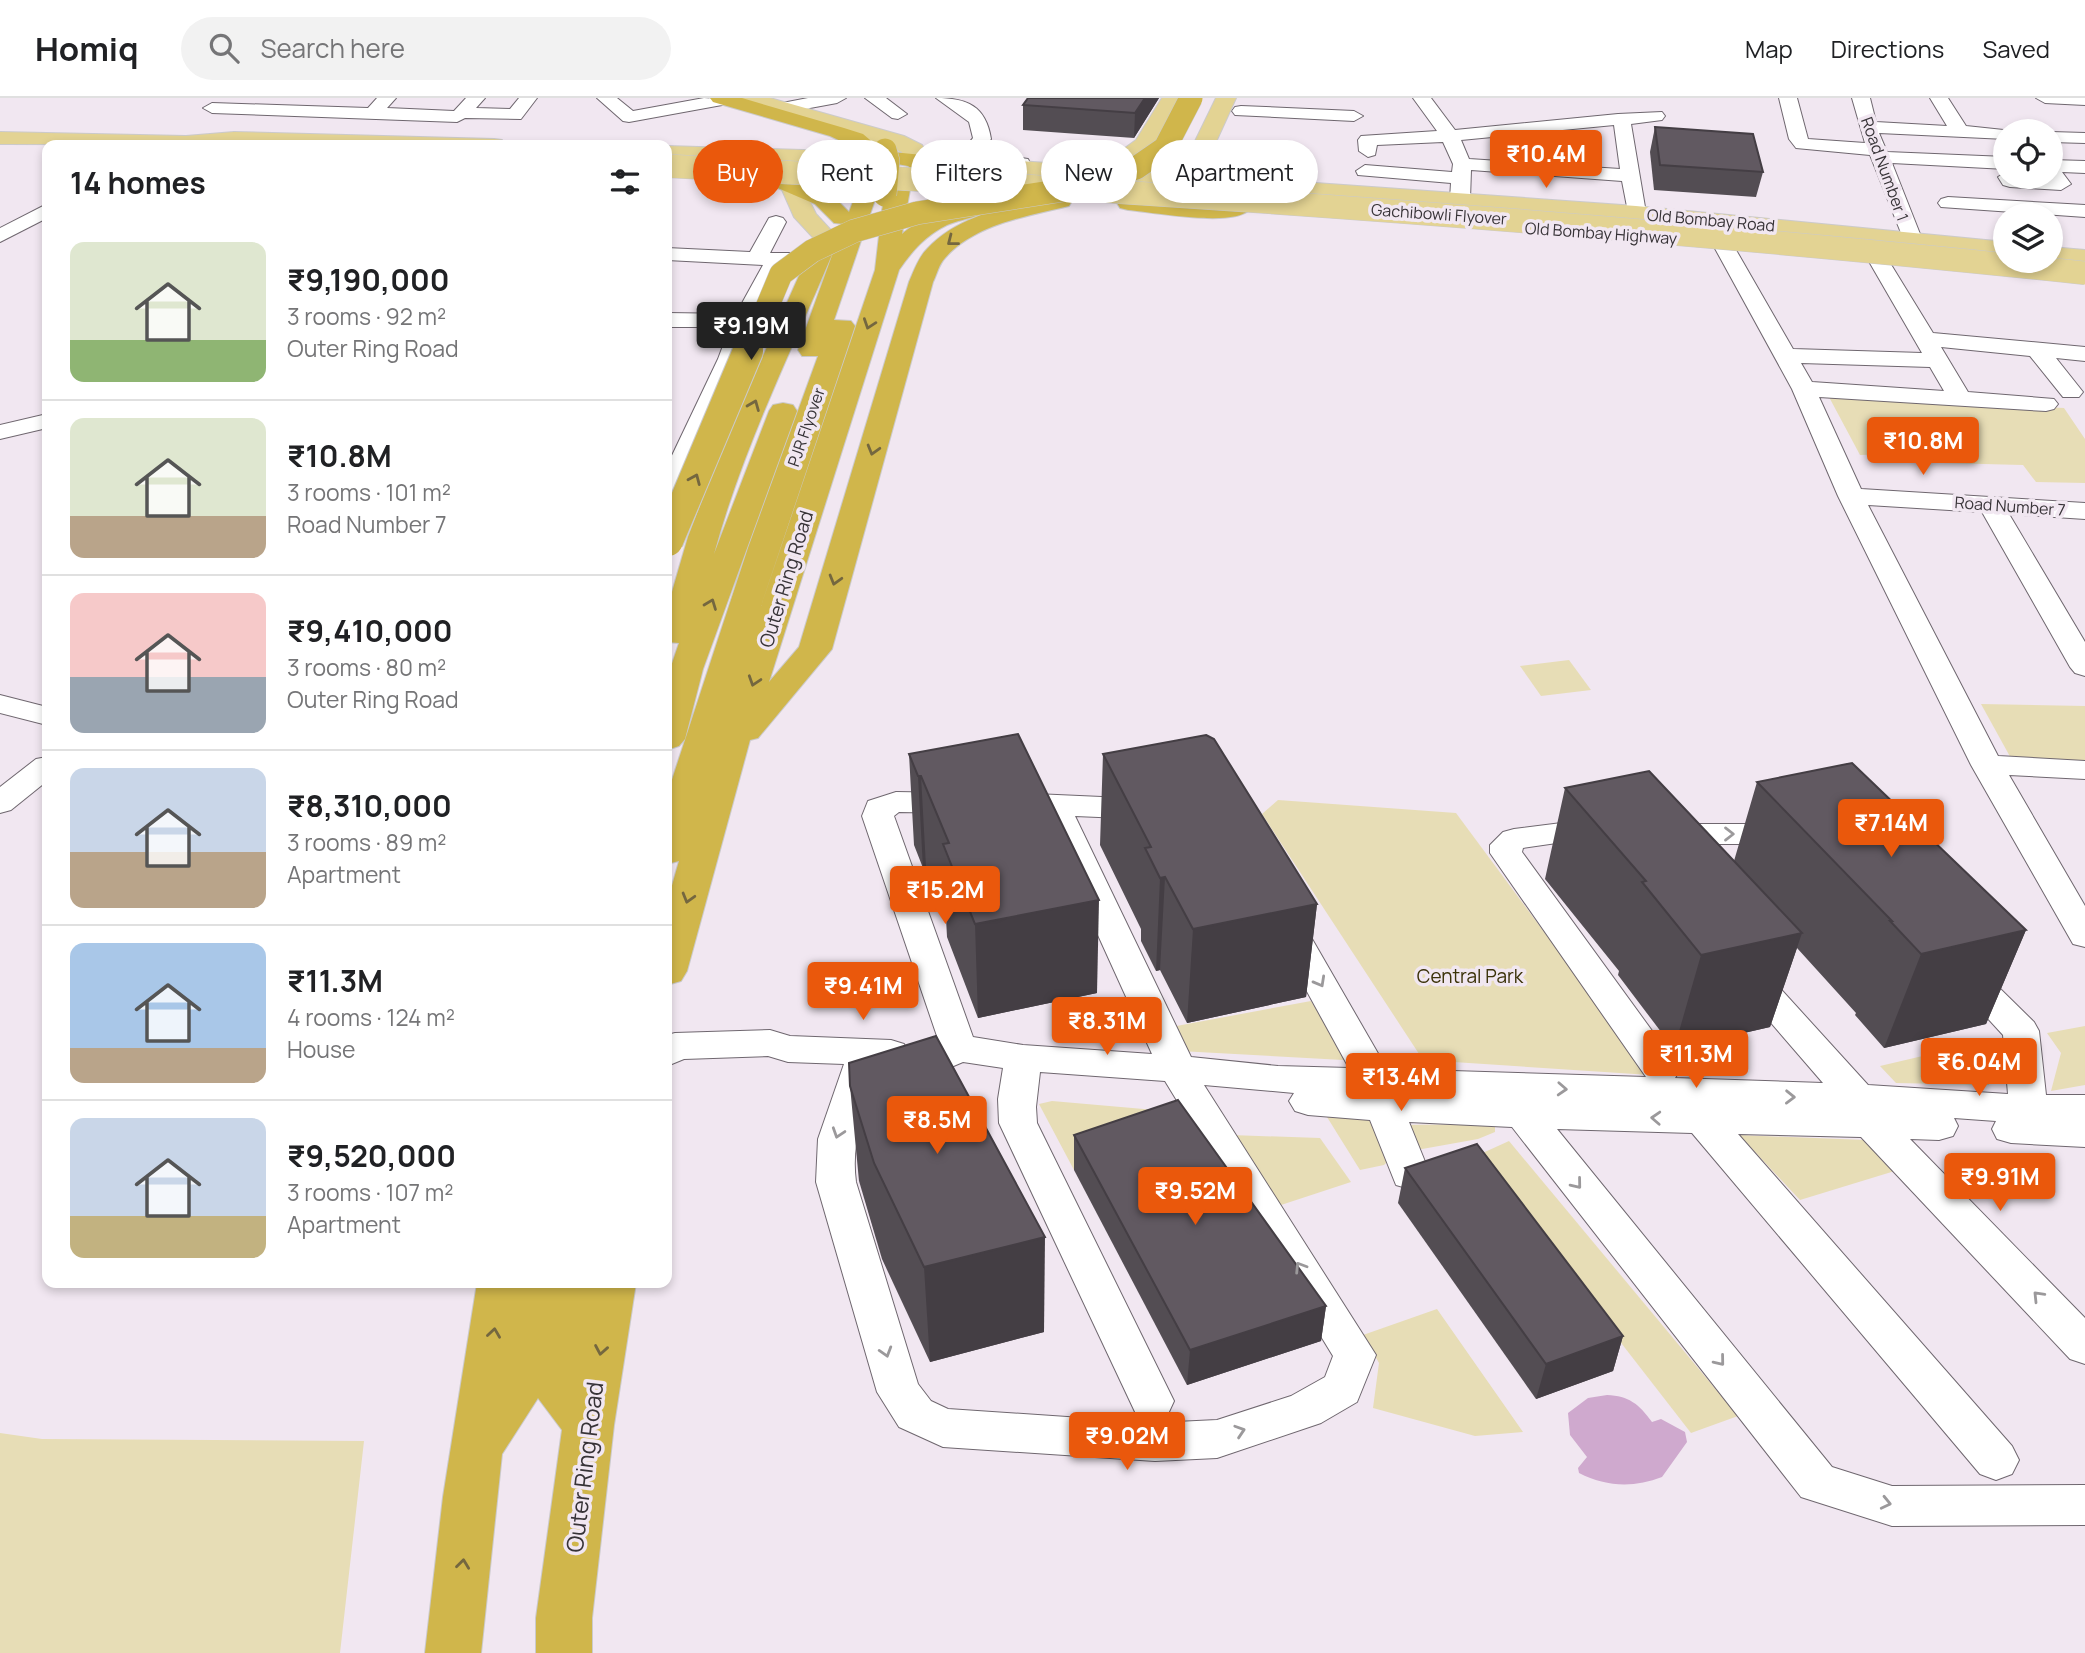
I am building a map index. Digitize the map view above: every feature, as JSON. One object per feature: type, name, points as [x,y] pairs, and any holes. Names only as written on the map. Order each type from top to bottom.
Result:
[{"type":"highway","name":"PJR Flyover","points":[[672,721],[686,670],[782,415],[818,334],[848,252],[867,192],[873,153],[855,139],[724,98]]},
{"type":"highway","name":"PJR Flyover","points":[[672,836],[763,548],[835,344],[864,276],[885,195],[888,161],[885,150],[850,131],[724,98]]},
{"type":"highway","points":[[672,534],[781,274],[812,251],[854,231],[917,213],[1070,189],[1136,168],[1166,148],[1191,98]]},
{"type":"highway","points":[[729,752],[815,649],[921,282],[935,254],[960,234],[998,218],[1095,192],[1158,168],[1185,146],[1193,121],[1205,98]]},
{"type":"highway","points":[[783,181],[823,200],[842,218]]},
{"type":"highway","points":[[900,194],[911,186]]},
{"type":"highway","points":[[897,193],[911,194]]},
{"type":"highway","name":"Outer Ring Road","points":[[672,953],[729,752],[887,270],[900,194]]},
{"type":"highway","points":[[887,270],[897,254],[919,230],[938,219],[984,206],[1030,200],[1086,199],[1228,212],[1236,203]]},
{"type":"highway","points":[[672,650],[703,537],[768,372],[823,249],[842,218],[845,203]]},
{"type":"highway","points":[[454,1642],[474,1472],[500,1288]]},
{"type":"highway","points":[[536,1288],[550,1376],[588,1425]]},
{"type":"highway","points":[[474,1472],[565,1288]]},
{"type":"highway","name":"Outer Ring Road","points":[[564,1636],[588,1425],[611,1288]]},
{"type":"main road","points":[[724,98],[846,140]]},
{"type":"main road","points":[[748,98],[896,141],[911,148]]},
{"type":"main road","points":[[1137,152],[1148,145],[1172,98]]},
{"type":"main road","points":[[1211,140],[1234,104]]},
{"type":"main road","points":[[831,134],[833,140]]},
{"type":"main road","points":[[0,138],[94,140]]},
{"type":"main road","points":[[210,140],[257,140]]},
{"type":"main road","points":[[0,146],[42,147]]},
{"type":"main road","points":[[672,162],[797,157]]},
{"type":"main road","name":"Gachibowli Flyover","points":[[672,162],[1306,195],[1648,222],[1993,255]]},
{"type":"main road","name":"Gachibowli Flyover","points":[[672,162],[1424,212],[1734,238],[2085,273]]},
{"type":"main road","points":[[672,163],[693,166]]},
{"type":"main road","name":"Old Bombay Road","points":[[1027,167],[1041,168]]},
{"type":"main road","name":"Old Bombay Road","points":[[1318,190],[1461,180],[1636,212],[1993,248]]},
{"type":"main road","points":[[783,182],[823,249]]},
{"type":"main road","name":"Old Bombay Highway","points":[[1027,190],[1151,193]]},
{"type":"main road","name":"Old Bombay Highway","points":[[1318,202],[2085,280]]},
{"type":"main road","points":[[2063,255],[2085,257]]},
{"type":"main road","points":[[2063,263],[2085,265]]},
{"type":"street","points":[[222,98],[212,108],[297,104],[327,111],[515,116],[528,98]]},
{"type":"street","points":[[373,113],[387,98]]},
{"type":"street","points":[[436,140],[476,98]]},
{"type":"street","points":[[606,98],[629,117],[724,98]]},
{"type":"street","points":[[783,108],[837,98]]},
{"type":"street","points":[[874,98],[898,114]]},
{"type":"street","points":[[1258,100],[1317,102],[1318,98]]},
{"type":"street","points":[[1341,98],[1368,146],[1608,111],[1622,121],[1636,212]]},
{"type":"street","points":[[1422,98],[1450,135],[1461,180]]},
{"type":"street","points":[[1788,98],[1798,139],[1803,144],[1993,166]]},
{"type":"street","name":"Road Number 1","points":[[1861,98],[1868,127],[1912,239]]},
{"type":"street","points":[[1939,98],[1960,132]]},
{"type":"street","points":[[2045,98],[2085,100]]},
{"type":"street","points":[[948,99],[974,113],[981,124],[982,139],[969,153],[972,157],[1021,163],[1032,167]]},
{"type":"street","points":[[1234,104],[1353,116]]},
{"type":"street","points":[[1562,107],[1656,116]]},
{"type":"street","points":[[294,140],[327,111]]},
{"type":"street","points":[[1868,127],[1993,133]]},
{"type":"street","points":[[2063,137],[2085,138]]},
{"type":"street","points":[[2063,166],[2085,167]]},
{"type":"street","points":[[1366,171],[1461,180],[1632,176]]},
{"type":"street","points":[[2032,203],[2024,201],[2014,185],[2063,189],[2078,208]]},
{"type":"street","points":[[1948,203],[1993,204]]},
{"type":"street","points":[[0,228],[42,205]]},
{"type":"street","points":[[0,236],[42,212]]},
{"type":"street","points":[[672,481],[729,359],[767,259],[776,222]]},
{"type":"street","points":[[1722,243],[1804,389],[1852,496],[1987,765],[2085,936]]},
{"type":"street","points":[[672,254],[767,259],[823,249]]},
{"type":"street","points":[[1877,258],[1960,398]]},
{"type":"street","points":[[672,320],[743,321]]},
{"type":"street","points":[[1925,339],[2085,354]]},
{"type":"street","points":[[2037,350],[2071,392]]},
{"type":"street","points":[[1785,356],[1938,360]]},
{"type":"street","points":[[1804,389],[2046,404]]},
{"type":"street","points":[[0,432],[42,422]]},
{"type":"street","name":"Road Number 7","points":[[1852,496],[2085,511]]},
{"type":"street","points":[[1991,505],[2085,667]]},
{"type":"street","points":[[0,704],[42,715]]},
{"type":"street","points":[[1987,765],[2085,770]]},
{"type":"street","points":[[0,803],[42,770]]},
{"type":"street","points":[[947,1053],[878,816],[879,808],[896,802],[1054,804],[1169,810]]},
{"type":"street","points":[[947,1053],[916,1069],[860,1068],[835,1144],[832,1164],[898,1392],[915,1414],[943,1428],[1155,1443],[1217,1438],[1306,1410],[1342,1389],[1355,1355],[1183,1080],[1054,804]]},
{"type":"street","points":[[1825,838],[1814,835],[1623,834],[1593,828],[1514,839],[1506,845],[1506,853],[1682,1095],[1996,1460]]},
{"type":"street","points":[[1623,834],[1650,864]]},
{"type":"street","points":[[1271,896],[1380,1095],[1410,1174]]},
{"type":"street","points":[[1723,946],[1865,1111],[2085,1346]]},
{"type":"street","points":[[1937,946],[2021,1031],[2031,1120]]},
{"type":"street","points":[[672,1049],[676,1046],[770,1043],[788,1049],[947,1053],[1023,1069],[1380,1095],[1511,1099],[1682,1095],[1865,1111],[2031,1120],[2085,1133]]},
{"type":"street","points":[[672,1065],[768,1062],[788,1049]]},
{"type":"street","points":[[1023,1069],[1016,1104],[1018,1123],[1152,1401]]},
{"type":"street","points":[[1511,1099],[1817,1483],[1892,1506],[2085,1505]]},
{"type":"street","points":[[2031,1120],[2085,1109]]},
{"type":"green space","points":[[1829,397],[2064,408],[2085,439],[2085,483],[2036,482],[2023,465],[1903,462],[1896,454],[1860,455]]},
{"type":"green space","points":[[1569,660],[1591,690],[1541,696],[1520,666]]},
{"type":"green space","points":[[1981,704],[2085,706],[2085,766],[2013,762]]},
{"type":"green space","name":"Central Park","points":[[1278,800],[1456,813],[1650,1075],[1423,1060],[1262,814]]},
{"type":"green space","points":[[1311,1001],[1343,1053],[1343,1060],[1161,1050],[1155,1030]]},
{"type":"green space","points":[[2085,1026],[2085,1085],[2051,1091],[2061,1053],[2047,1033]]},
{"type":"green space","points":[[1995,1039],[1989,1085],[1896,1083],[1880,1066]]},
{"type":"green space","points":[[1052,1101],[1155,1110],[1074,1170],[1039,1104]]},
{"type":"green space","points":[[1327,1117],[1380,1119],[1393,1156],[1384,1165],[1360,1170]]},
{"type":"green space","points":[[1495,1124],[1495,1132],[1478,1139],[1411,1151],[1396,1125]]},
{"type":"green space","points":[[1231,1135],[1320,1138],[1351,1182],[1281,1205]]},
{"type":"green space","points":[[1739,1135],[1865,1140],[1898,1170],[1800,1200]]},
{"type":"green space","points":[[1509,1141],[1738,1416],[1691,1433],[1476,1156]]},
{"type":"green space","points":[[1437,1309],[1523,1432],[1475,1436],[1373,1408],[1379,1363],[1363,1335]]},
{"type":"green space","points":[[0,1433],[42,1439],[364,1441],[340,1653],[0,1653]]},
{"type":"shaded area","points":[[1607,1395],[1633,1402],[1652,1422],[1661,1419],[1685,1432],[1687,1442],[1662,1477],[1641,1483],[1620,1484],[1599,1481],[1579,1473],[1578,1468],[1587,1457],[1570,1435],[1568,1413],[1588,1398]]},
{"type":"building","points":[[1028,98],[1145,98],[1135,113],[1023,105]]},
{"type":"building","points":[[1655,127],[1753,134],[1763,172],[1660,165]]},
{"type":"building","points":[[1018,734],[1099,900],[975,924],[943,844],[949,843],[909,754]]},
{"type":"building","points":[[1206,735],[1214,739],[1317,904],[1193,929],[1165,877],[1160,878],[1145,848],[1151,847],[1103,754]]},
{"type":"building","points":[[1852,763],[2026,930],[1921,954],[1757,782]]},
{"type":"building","points":[[1649,771],[1802,933],[1701,955],[1642,882],[1646,881],[1565,788]]},
{"type":"building","points":[[936,1036],[1045,1237],[924,1267],[874,1163],[850,1086],[849,1063]]},
{"type":"building","points":[[1178,1100],[1326,1306],[1190,1350],[1074,1135]]},
{"type":"building","points":[[1477,1144],[1623,1336],[1546,1364],[1405,1168]]}]
